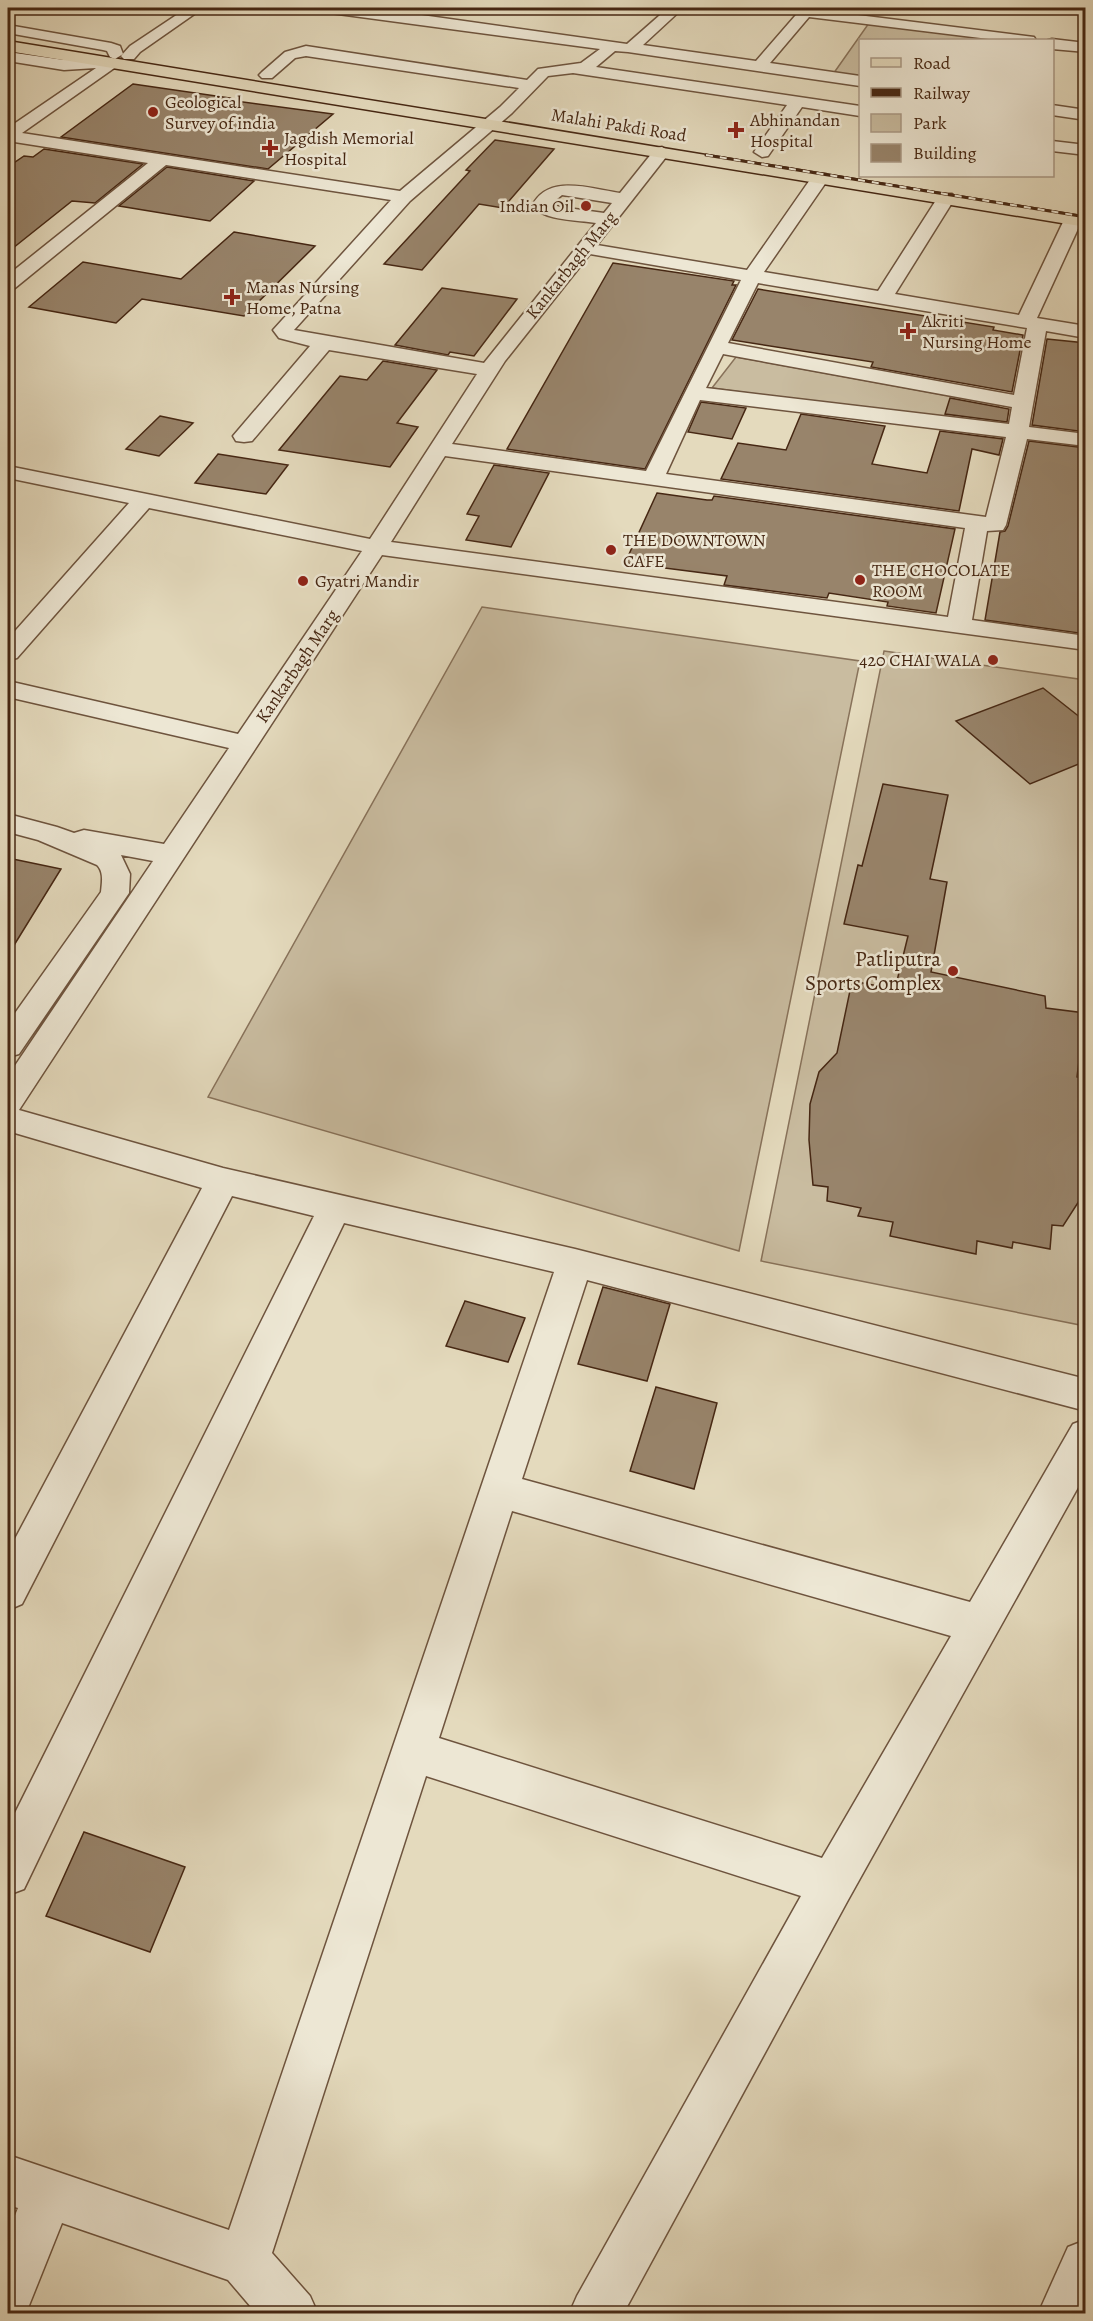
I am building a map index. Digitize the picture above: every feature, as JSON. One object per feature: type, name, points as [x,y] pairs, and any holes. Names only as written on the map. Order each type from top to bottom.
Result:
[{"type":"main road","points":[[8,37],[105,58]]},
{"type":"main road","points":[[8,46],[267,75],[438,100]]},
{"type":"main road","name":"Malahi Pakdi Road","points":[[105,58],[145,69],[487,115],[662,152],[821,167],[859,173]]},
{"type":"main road","points":[[506,110],[529,114]]},
{"type":"main road","points":[[607,127],[783,156]]},
{"type":"main road","name":"Malahi Pakdi Road","points":[[883,177],[945,187],[1082,216]]},
{"type":"main road","points":[[982,188],[1082,216]]},
{"type":"street","points":[[8,56],[63,64],[105,58],[135,49],[196,8]]},
{"type":"street","points":[[323,8],[369,10],[859,81]]},
{"type":"street","points":[[631,48],[676,8]]},
{"type":"street","points":[[759,66],[807,10],[1022,39]]},
{"type":"street","points":[[502,31],[520,15]]},
{"type":"street","points":[[8,29],[115,49],[8,135]]},
{"type":"street","points":[[1054,44],[1086,48]]},
{"type":"street","points":[[575,69],[594,62],[612,46]]},
{"type":"street","points":[[267,75],[290,55],[306,51],[532,85]]},
{"type":"street","points":[[489,370],[291,337],[283,330],[404,197],[487,115],[506,110],[544,71],[575,69],[859,111]]},
{"type":"street","points":[[751,150],[797,103]]},
{"type":"street","points":[[1054,110],[1086,115]]},
{"type":"street","points":[[8,135],[404,197]]},
{"type":"street","points":[[1054,146],[1086,150]]},
{"type":"street","name":"Kankarbagh Marg","points":[[8,1101],[376,547],[489,370],[662,152]]},
{"type":"street","points":[[8,284],[162,160]]},
{"type":"street","points":[[653,479],[752,276],[821,167]]},
{"type":"street","points":[[883,298],[945,187]]},
{"type":"street","points":[[608,219],[556,212],[541,206],[543,199],[552,192],[562,190],[624,199]]},
{"type":"street","points":[[438,449],[995,525],[1018,432],[1031,323],[1082,216]]},
{"type":"street","points":[[584,248],[1086,332]]},
{"type":"street","points":[[244,436],[324,343]]},
{"type":"street","points":[[716,347],[1023,403]]},
{"type":"street","points":[[693,393],[1086,440]]},
{"type":"street","points":[[8,472],[376,547],[1086,643]]},
{"type":"street","points":[[8,653],[144,500]]},
{"type":"street","points":[[959,626],[977,523]]},
{"type":"street","points":[[8,689],[245,744]]},
{"type":"street","points":[[8,823],[47,833],[171,855]]},
{"type":"street","points":[[8,1046],[115,893],[117,877],[115,866],[107,858],[47,833]]},
{"type":"street","points":[[8,1119],[223,1181],[575,1263],[1086,1395]]},
{"type":"street","points":[[8,1591],[223,1181]]},
{"type":"street","points":[[8,1874],[334,1207]]},
{"type":"street","points":[[244,2259],[575,1263]]},
{"type":"street","points":[[595,2313],[832,1884],[1086,1436]]},
{"type":"street","points":[[499,1490],[979,1623]]},
{"type":"street","points":[[413,1751],[832,1884]]},
{"type":"street","points":[[8,2295],[28,2187],[244,2259],[292,2313]]},
{"type":"street","points":[[1064,2313],[1086,2265]]},
{"type":"green space","points":[[869,23],[993,39],[859,39],[859,81],[831,77]]},
{"type":"green space","points":[[736,357],[999,405],[997,426],[712,388]]},
{"type":"green space","points":[[482,607],[860,661],[739,1251],[208,1097]]},
{"type":"green space","name":"Patliputra Sports Complex","points":[[884,651],[1085,680],[1085,1326],[761,1261]]},
{"type":"building","points":[[133,84],[333,114],[268,169],[61,137]]},
{"type":"building","points":[[495,140],[554,149],[503,208],[479,204],[422,270],[384,264],[470,171],[466,170]]},
{"type":"building","points":[[44,149],[143,164],[95,203],[72,201],[8,252],[8,167],[24,156],[33,157]]},
{"type":"building","points":[[167,167],[254,181],[210,221],[119,206]]},
{"type":"building","points":[[234,232],[315,246],[244,316],[142,299],[116,323],[29,307],[83,262],[181,279]]},
{"type":"building","points":[[613,263],[734,281],[732,285],[736,285],[645,469],[507,449]]},
{"type":"building","points":[[442,288],[517,299],[474,356],[450,352],[448,355],[395,345]]},
{"type":"building","points":[[758,289],[994,327],[993,330],[1023,335],[1012,392],[871,367],[873,362],[732,340]]},
{"type":"building","points":[[1047,339],[1086,343],[1086,432],[1032,425]]},
{"type":"building","points":[[383,361],[437,370],[397,423],[418,427],[390,467],[279,450],[340,376],[367,380]]},
{"type":"building","points":[[950,398],[1009,409],[1007,422],[945,414]]},
{"type":"building","points":[[701,402],[746,408],[732,439],[688,432]]},
{"type":"building","points":[[801,414],[885,426],[872,464],[927,473],[940,431],[1003,439],[999,455],[972,449],[959,511],[721,479],[738,443],[786,450]]},
{"type":"building","points":[[160,416],[193,423],[159,456],[126,449]]},
{"type":"building","points":[[1029,441],[1086,448],[1086,634],[985,620],[1000,532],[1005,531],[1008,526]]},
{"type":"building","points":[[218,454],[288,465],[266,494],[195,483]]},
{"type":"building","points":[[494,465],[549,473],[511,547],[466,540],[479,516],[467,514]]},
{"type":"building","points":[[657,493],[707,500],[712,500],[714,496],[955,529],[936,613],[887,606],[888,602],[829,593],[827,598],[724,585],[727,576],[625,563]]},
{"type":"building","points":[[1043,688],[1086,722],[1086,761],[1030,784],[956,721]]},
{"type":"building","points":[[883,784],[948,795],[930,879],[947,882],[931,972],[1045,996],[1046,1008],[1085,1013],[1077,1077],[1086,1079],[1086,1174],[1081,1198],[1063,1226],[1052,1225],[1050,1249],[1013,1242],[1012,1248],[977,1241],[976,1254],[890,1236],[893,1222],[858,1216],[861,1208],[827,1201],[828,1187],[813,1185],[809,1140],[810,1104],[819,1072],[837,1053],[852,981],[895,989],[908,936],[844,924],[858,865],[862,866]]},
{"type":"building","points":[[8,858],[61,869],[8,955]]},
{"type":"building","points":[[603,1287],[670,1304],[647,1381],[578,1364]]},
{"type":"building","points":[[465,1301],[525,1318],[508,1362],[446,1346]]},
{"type":"building","points":[[656,1387],[717,1403],[694,1489],[630,1471]]},
{"type":"building","points":[[84,1832],[185,1867],[150,1952],[46,1916]]},
{"type":"railway","points":[[706,155],[1086,217]]},
{"type":"place","name":"Geological Survey of india","points":[[153,112]]},
{"type":"place","name":"Abhinandan Hospital","points":[[736,130]]},
{"type":"place","name":"Jagdish Memorial Hospital","points":[[270,148]]},
{"type":"place","name":"Indian Oil","points":[[586,206]]},
{"type":"place","name":"Manas Nursing Home, Patna","points":[[232,297]]},
{"type":"place","name":"Akriti Nursing Home","points":[[908,331]]},
{"type":"place","name":"THE DOWNTOWN CAFE","points":[[611,550]]},
{"type":"place","name":"THE CHOCOLATE ROOM","points":[[860,580]]},
{"type":"place","name":"Gyatri Mandir","points":[[303,581]]},
{"type":"place","name":"420 CHAI WALA","points":[[993,660]]},
{"type":"place","name":"Patliputra Sports Complex","points":[[953,971]]}]
